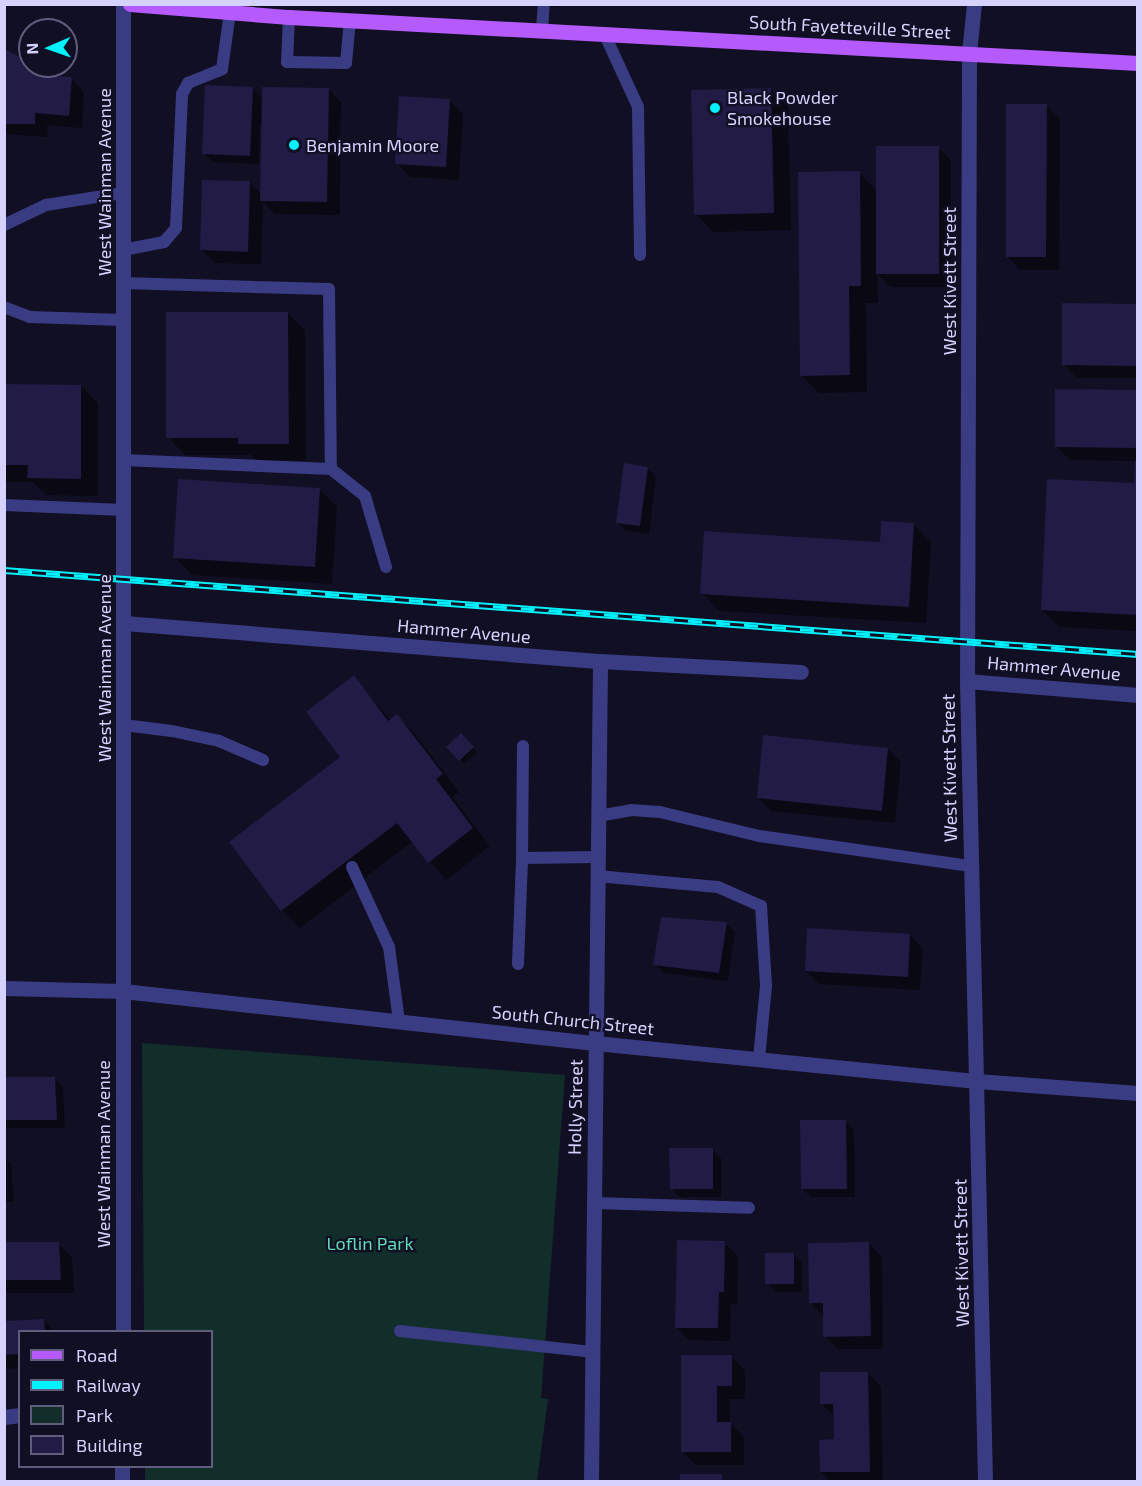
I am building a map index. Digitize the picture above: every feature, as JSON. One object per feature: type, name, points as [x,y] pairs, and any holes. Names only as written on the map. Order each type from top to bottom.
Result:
[{"type":"main road","name":"South Fayetteville Street","points":[[130,4],[230,12],[290,11],[350,20],[1137,63]]},
{"type":"street","name":"West Wainman Avenue","points":[[123,4],[123,1330]]},
{"type":"street","name":"West Kivett Street","points":[[974,4],[969,53],[967,681],[985,1482]]},
{"type":"street","name":"Hammer Avenue","points":[[124,623],[600,661],[801,672]]},
{"type":"street","name":"Holly Street","points":[[591,1482],[600,661]]},
{"type":"street","name":"Hammer Avenue","points":[[967,681],[1137,695]]},
{"type":"street","name":"South Church Street","points":[[4,988],[123,991],[596,1043],[977,1081],[1137,1093]]},
{"type":"lane","points":[[542,30],[544,4]]},
{"type":"lane","points":[[290,11],[287,62],[346,63],[350,20]]},
{"type":"lane","points":[[123,250],[164,242],[176,228],[182,94],[188,83],[222,69],[230,12]]},
{"type":"lane","points":[[604,33],[638,107],[640,255]]},
{"type":"lane","points":[[4,225],[46,204],[123,193]]},
{"type":"lane","points":[[123,283],[329,289],[332,469]]},
{"type":"lane","points":[[4,307],[30,317],[123,320]]},
{"type":"lane","points":[[123,460],[332,469],[364,496],[387,567]]},
{"type":"lane","points":[[4,505],[123,510]]},
{"type":"lane","points":[[124,725],[172,730],[219,741],[263,760]]},
{"type":"lane","points":[[518,964],[523,746]]},
{"type":"lane","points":[[598,816],[631,810],[660,812],[759,836],[971,866]]},
{"type":"lane","points":[[522,858],[598,857]]},
{"type":"lane","points":[[352,867],[389,947],[399,1021]]},
{"type":"lane","points":[[597,876],[718,887],[761,906],[766,986],[759,1059]]},
{"type":"lane","points":[[594,1203],[749,1208]]},
{"type":"lane","points":[[400,1331],[592,1352]]},
{"type":"green space","name":"Loflin Park","points":[[142,1043],[565,1075],[541,1398],[548,1399],[537,1481],[145,1481],[145,1468],[213,1468],[213,1330],[144,1330]]},
{"type":"building","points":[[4,49],[18,56],[18,78],[72,78],[69,116],[35,113],[35,124],[4,124]]},
{"type":"building","points":[[205,85],[253,87],[250,156],[202,154]]},
{"type":"building","name":"Benjamin Moore","points":[[262,87],[329,88],[327,202],[260,201]]},
{"type":"building","points":[[771,88],[774,213],[694,215],[691,90]]},
{"type":"building","points":[[399,96],[450,99],[446,167],[395,164]]},
{"type":"building","points":[[1006,104],[1047,104],[1046,257],[1006,257]]},
{"type":"building","points":[[876,146],[939,146],[939,274],[876,274]]},
{"type":"building","points":[[860,171],[861,286],[849,286],[850,375],[800,376],[798,172]]},
{"type":"building","points":[[202,180],[250,181],[248,252],[200,250]]},
{"type":"building","points":[[1062,303],[1138,304],[1138,366],[1062,365]]},
{"type":"building","points":[[166,312],[288,312],[289,444],[238,444],[238,438],[166,438]]},
{"type":"building","points":[[4,384],[81,385],[81,479],[27,478],[28,465],[4,465]]},
{"type":"building","points":[[1055,389],[1138,390],[1138,448],[1055,447]]},
{"type":"building","points":[[1135,461],[1138,461],[1138,615],[1041,610],[1047,479],[1134,483]]},
{"type":"building","points":[[624,463],[648,467],[640,526],[616,523]]},
{"type":"building","points":[[178,479],[320,488],[315,567],[173,558]]},
{"type":"building","points":[[881,521],[914,523],[909,607],[700,594],[704,531],[880,542]]},
{"type":"building","points":[[354,675],[388,721],[397,714],[443,774],[436,779],[473,828],[428,863],[397,823],[281,911],[229,842],[340,757],[306,712]]},
{"type":"building","points":[[461,733],[474,747],[459,761],[446,747]]},
{"type":"building","points":[[763,735],[888,748],[882,811],[757,798]]},
{"type":"building","points":[[661,917],[727,922],[719,973],[653,965]]},
{"type":"building","points":[[807,928],[910,934],[908,977],[805,971]]},
{"type":"building","points":[[5,1077],[55,1077],[57,1120],[5,1120]]},
{"type":"building","points":[[800,1120],[846,1120],[847,1189],[801,1189]]},
{"type":"building","points":[[669,1148],[713,1148],[713,1189],[670,1189]]},
{"type":"building","points":[[677,1240],[725,1241],[724,1292],[719,1292],[718,1328],[675,1328]]},
{"type":"building","points":[[4,1242],[59,1242],[61,1280],[4,1280]]},
{"type":"building","points":[[869,1242],[871,1336],[823,1337],[823,1303],[809,1303],[808,1243]]},
{"type":"building","points":[[765,1253],[794,1253],[794,1284],[765,1284]]},
{"type":"building","points":[[44,1319],[45,1330],[18,1330],[18,1354],[4,1355],[4,1321]]},
{"type":"building","points":[[681,1355],[732,1355],[732,1386],[717,1386],[717,1422],[731,1422],[731,1452],[681,1452]]},
{"type":"building","points":[[820,1372],[868,1372],[870,1472],[820,1472],[819,1440],[834,1439],[833,1404],[820,1404]]},
{"type":"building","points":[[680,1474],[722,1474],[722,1482],[680,1482]]},
{"type":"railway","points":[[4,570],[1138,654]]},
{"type":"place","name":"Black Powder Smokehouse","points":[[715,108]]},
{"type":"place","name":"Benjamin Moore","points":[[294,145]]}]
